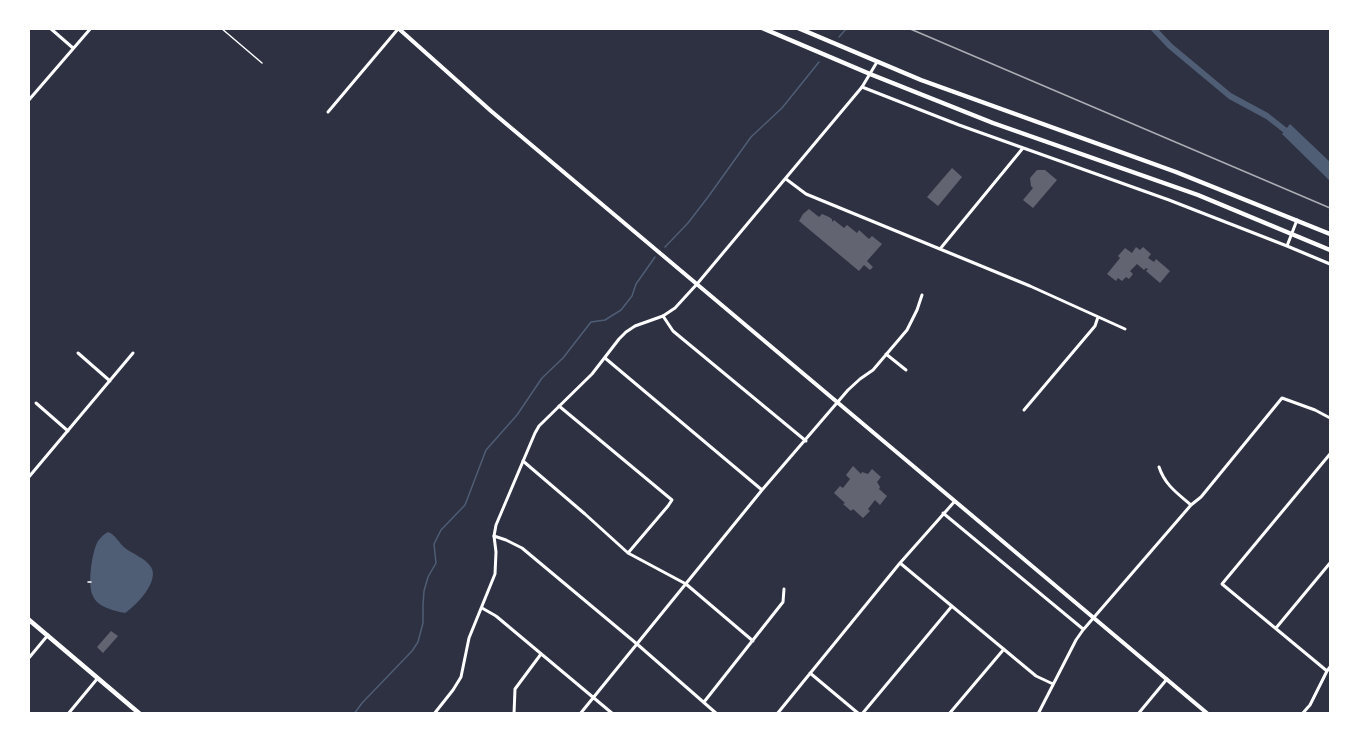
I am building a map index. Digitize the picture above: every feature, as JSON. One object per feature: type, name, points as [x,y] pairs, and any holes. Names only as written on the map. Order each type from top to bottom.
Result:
[{"type":"main road","points":[[762,28],[870,75],[993,123],[1198,195],[1330,249]]},
{"type":"main road","points":[[798,28],[877,63],[1176,172],[1330,234]]},
{"type":"main road","points":[[398,29],[491,111],[1208,714]]},
{"type":"main road","points":[[28,619],[140,714]]},
{"type":"street","points":[[50,28],[74,48]]},
{"type":"street","points":[[28,101],[91,28]]},
{"type":"street","points":[[328,112],[398,29]]},
{"type":"street","points":[[434,714],[458,684],[469,639],[495,574],[494,536],[500,514],[539,426],[592,374],[627,332],[675,308],[862,87],[877,63]]},
{"type":"street","points":[[862,87],[1169,200],[1330,264]]},
{"type":"street","points":[[940,249],[1023,148]]},
{"type":"street","points":[[786,179],[806,194],[1030,286],[1125,329]]},
{"type":"street","points":[[1287,246],[1297,220]]},
{"type":"street","points":[[580,714],[762,490],[838,402],[860,379],[873,370],[907,330],[922,295]]},
{"type":"street","points":[[663,316],[673,331],[806,441]]},
{"type":"street","points":[[1024,410],[1095,326],[1098,317]]},
{"type":"street","points":[[28,478],[133,353]]},
{"type":"street","points":[[78,354],[110,381]]},
{"type":"street","points":[[886,354],[906,370]]},
{"type":"street","points":[[605,358],[762,490]]},
{"type":"street","points":[[1038,714],[1083,630],[1191,505],[1201,497],[1282,398],[1330,418]]},
{"type":"street","points":[[36,404],[68,431]]},
{"type":"street","points":[[560,406],[672,500],[628,553]]},
{"type":"street","points":[[1327,671],[1222,584],[1330,454]]},
{"type":"street","points":[[523,461],[628,553],[686,584],[753,641]]},
{"type":"street","points":[[1159,466],[1162,477],[1170,488],[1191,505]]},
{"type":"street","points":[[777,714],[900,563],[955,501]]},
{"type":"street","points":[[944,513],[1083,630]]},
{"type":"street","points":[[494,536],[522,548],[717,714]]},
{"type":"street","points":[[900,563],[1036,676],[1053,684]]},
{"type":"street","points":[[1275,629],[1330,563]]},
{"type":"street","points":[[704,702],[783,602],[784,589]]},
{"type":"street","points":[[810,673],[861,714],[952,606]]},
{"type":"street","points":[[482,608],[496,616],[613,714]]},
{"type":"street","points":[[28,659],[48,635]]},
{"type":"street","points":[[949,714],[1004,648]]},
{"type":"street","points":[[514,714],[515,689],[541,654]]},
{"type":"street","points":[[1302,714],[1310,705],[1330,667]]},
{"type":"street","points":[[68,714],[98,677]]},
{"type":"street","points":[[1138,714],[1167,679]]},
{"type":"lane","points":[[220,28],[262,63]]},
{"type":"water","points":[[1290,124],[1330,162],[1330,181],[1282,134]]},
{"type":"water","points":[[108,532],[125,548],[146,561],[153,573],[146,593],[125,613],[102,606],[95,600],[91,591],[90,576],[94,552],[98,541]]},
{"type":"building","points":[[952,168],[962,177],[938,206],[927,197]]},
{"type":"building","points":[[1037,170],[1045,170],[1057,180],[1033,208],[1023,200],[1033,188],[1030,178]]},
{"type":"building","points":[[809,209],[819,217],[822,214],[832,219],[832,222],[834,220],[844,228],[847,225],[857,233],[859,230],[869,239],[872,236],[882,244],[867,261],[873,267],[870,270],[864,265],[859,271],[799,221]]},
{"type":"building","points":[[1136,247],[1140,250],[1143,247],[1151,254],[1148,258],[1154,262],[1156,259],[1170,271],[1160,283],[1146,271],[1148,269],[1144,270],[1137,264],[1130,271],[1133,274],[1129,279],[1126,277],[1122,281],[1118,278],[1116,281],[1107,274],[1125,248],[1132,253]]},
{"type":"building","points":[[853,466],[861,474],[862,472],[868,474],[872,469],[881,477],[877,482],[879,489],[887,496],[880,505],[875,500],[868,509],[870,511],[863,518],[853,509],[851,511],[834,493],[840,486],[843,488],[850,479],[846,475]]},
{"type":"building","points":[[111,631],[118,636],[103,653],[97,647]]},
{"type":"waterway","points":[[839,37],[847,28]]},
{"type":"waterway","points":[[1153,28],[1170,46],[1230,96],[1267,116],[1290,134]]},
{"type":"waterway","points":[[665,247],[688,223],[751,137],[782,108],[819,62]]},
{"type":"waterway","points":[[354,714],[418,642],[423,623],[424,591],[428,577],[436,563],[434,544],[441,530],[465,505],[486,450],[517,415],[542,378],[563,358],[591,322],[605,320],[621,310],[655,257]]},
{"type":"railway","points":[[908,28],[1330,208]]}]
